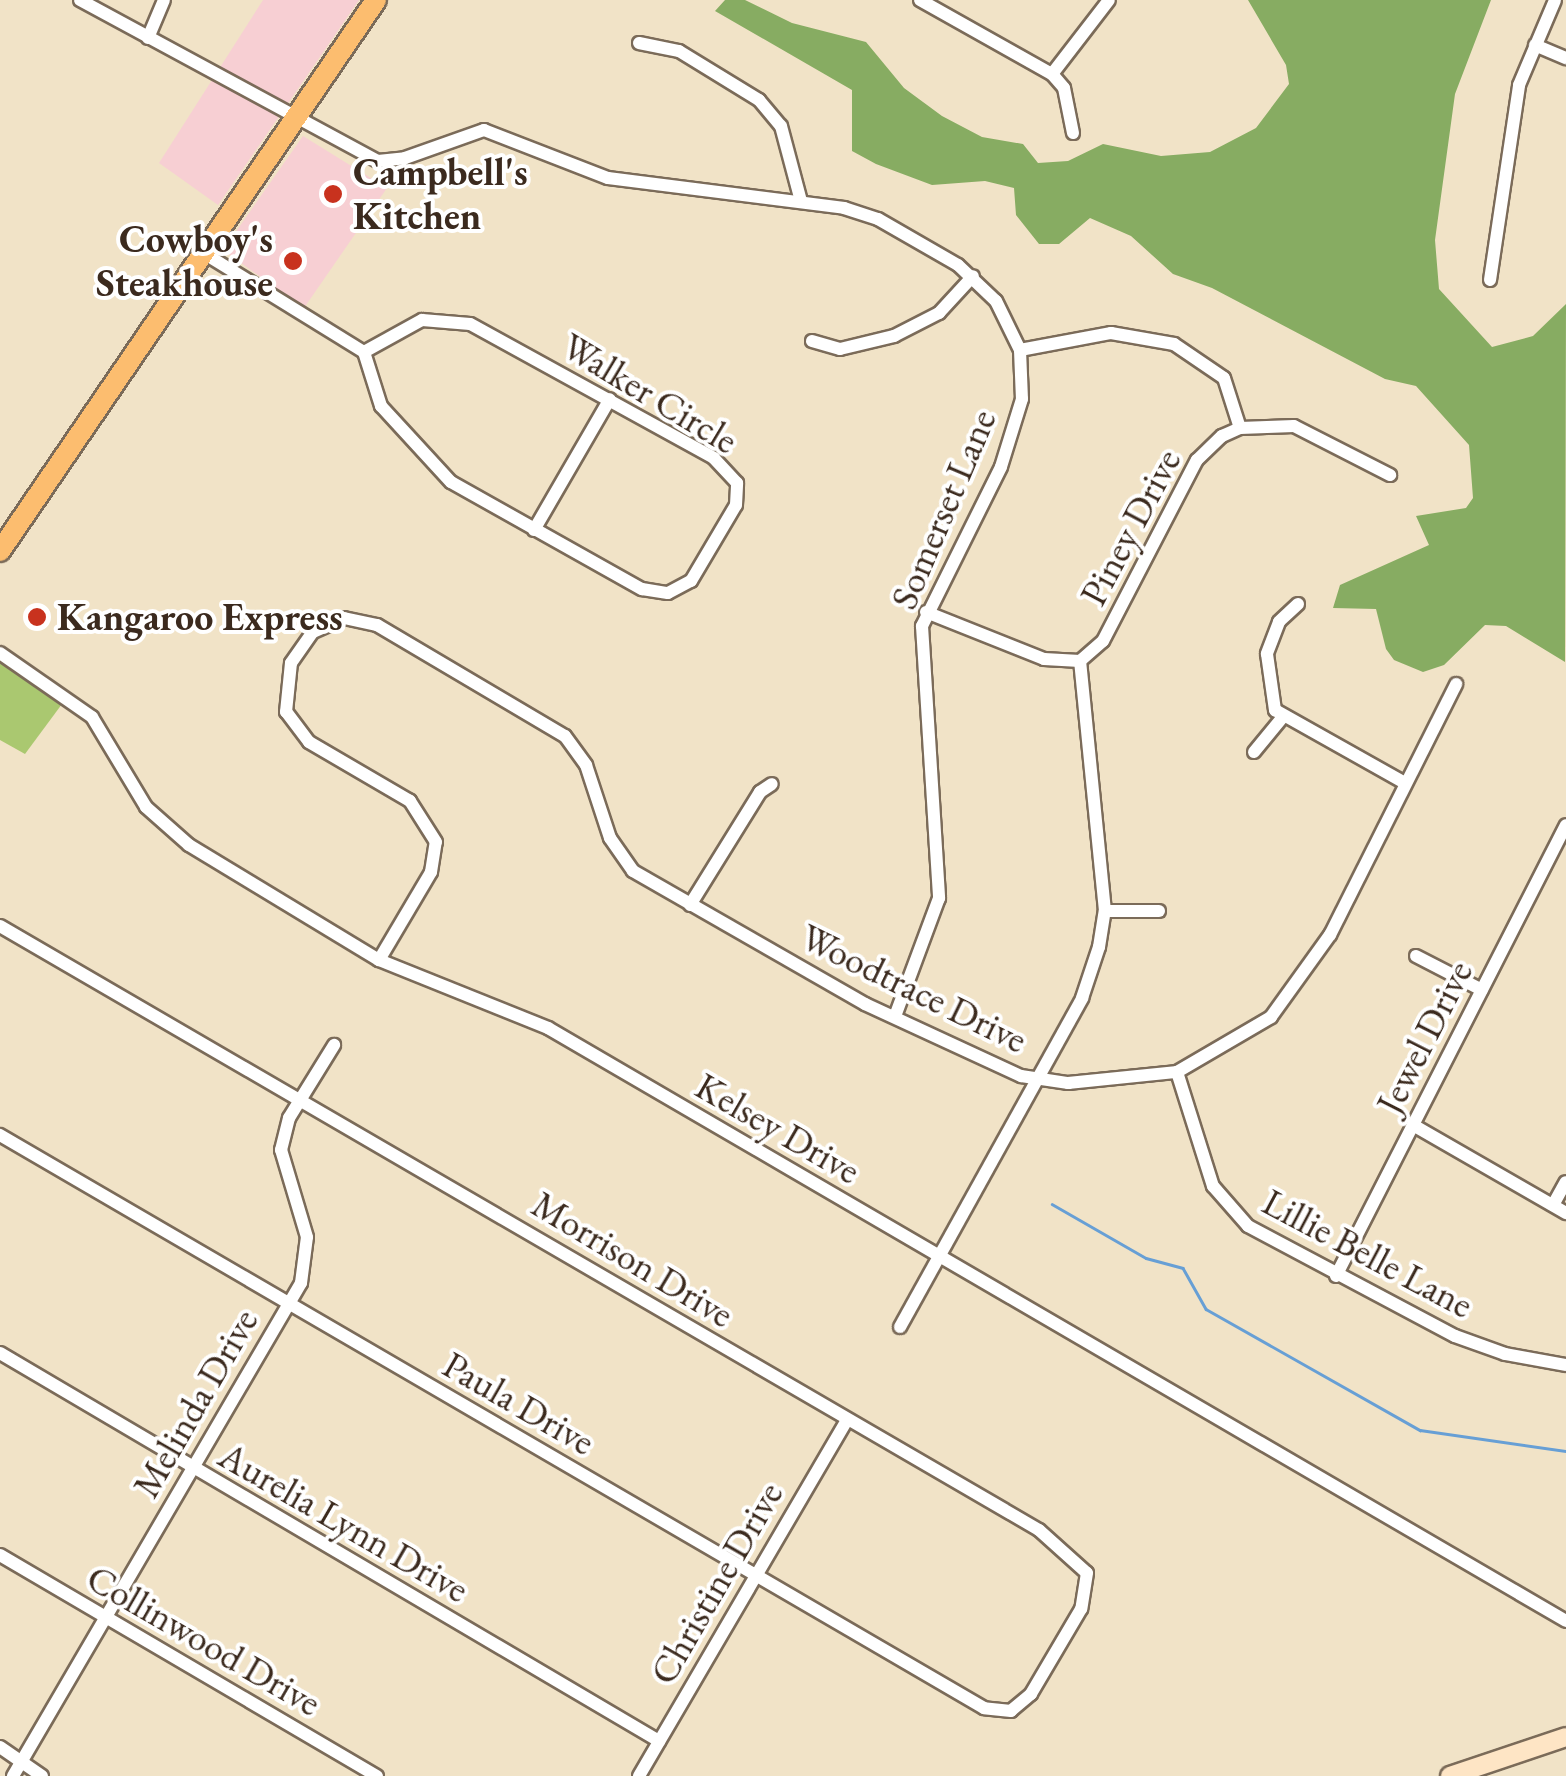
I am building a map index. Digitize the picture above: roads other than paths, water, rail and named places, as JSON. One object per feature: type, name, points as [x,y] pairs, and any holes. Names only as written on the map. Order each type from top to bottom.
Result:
[{"type":"main road","points":[[0,551],[376,0]]},
{"type":"main road","points":[[1450,1776],[1566,1737]]},
{"type":"street","name":"Somerset Lane","points":[[80,0],[294,121],[378,161],[405,158],[484,130],[611,179],[800,201],[870,215],[973,276],[996,300],[1020,350],[1022,398],[1010,443],[926,612],[920,646],[939,898],[895,1016]]},
{"type":"street","points":[[148,38],[164,0]]},
{"type":"street","points":[[920,0],[1052,74],[1064,88],[1073,134]]},
{"type":"street","points":[[1052,74],[1109,0]]},
{"type":"street","points":[[1490,280],[1519,84],[1555,0]]},
{"type":"street","points":[[639,43],[678,51],[759,100],[782,126],[800,201]]},
{"type":"street","points":[[1535,45],[1566,58]]},
{"type":"street","points":[[202,252],[364,352]]},
{"type":"street","points":[[812,341],[840,348],[905,332],[953,301],[973,276]]},
{"type":"street","name":"Walker Circle","points":[[454,319],[610,399],[732,476],[736,506],[701,568],[676,591],[648,592],[534,530],[428,462],[381,406],[364,352],[422,320],[454,319]]},
{"type":"street","points":[[1020,350],[1111,333],[1178,345],[1224,378],[1240,428],[1294,426],[1390,475]]},
{"type":"street","points":[[534,530],[610,399]]},
{"type":"street","name":"Piney Drive","points":[[1080,661],[1103,641],[1197,460],[1240,428]]},
{"type":"street","points":[[1298,604],[1278,622],[1267,654],[1267,690],[1282,718],[1405,783]]},
{"type":"street","points":[[900,1327],[1082,998],[1105,912],[1080,661],[1044,659],[926,612]]},
{"type":"street","name":"Woodtrace Drive","points":[[379,960],[436,858],[422,812],[308,742],[286,712],[291,663],[313,632],[344,618],[377,625],[565,736],[586,765],[610,838],[633,871],[895,1016],[1038,1080],[1088,1083],[1177,1072],[1245,1037],[1281,1006],[1330,936],[1456,684]]},
{"type":"street","name":"Kelsey Drive","points":[[0,654],[92,717],[146,806],[170,832],[379,960],[548,1028],[1566,1621]]},
{"type":"street","points":[[1254,752],[1282,718]]},
{"type":"street","points":[[690,905],[760,792],[772,784]]},
{"type":"street","name":"Jewel Drive","points":[[1336,1276],[1566,825]]},
{"type":"street","points":[[1105,912],[1158,911]]},
{"type":"street","name":"Morrison Drive","points":[[0,926],[1039,1530],[1087,1573],[1081,1609],[1031,1694],[1010,1711]]},
{"type":"street","points":[[1416,956],[1482,990]]},
{"type":"street","name":"Melinda Drive","points":[[13,1776],[287,1304],[307,1261],[281,1150],[301,1098],[334,1045]]},
{"type":"street","name":"Lillie Belle Lane","points":[[1177,1072],[1219,1198],[1258,1232],[1468,1342],[1566,1364]]},
{"type":"street","points":[[1413,1125],[1566,1213]]},
{"type":"street","name":"Paula Drive","points":[[0,1135],[962,1696],[1010,1711]]},
{"type":"street","points":[[1553,1205],[1566,1182]]},
{"type":"street","name":"Aurelia Lynn Drive","points":[[0,1353],[191,1469],[660,1741]]},
{"type":"street","name":"Christine Drive","points":[[638,1776],[847,1420]]},
{"type":"street","name":"Collinwood Drive","points":[[0,1555],[377,1776]]},
{"type":"street","points":[[0,1746],[42,1776]]},
{"type":"waterway","points":[[1052,1204],[1146,1258],[1183,1268],[1206,1309],[1420,1430],[1566,1451]]},
{"type":"place","name":"Campbell's Kitchen","points":[[333,194]]},
{"type":"place","name":"Cowboy's Steakhouse","points":[[293,261]]},
{"type":"place","name":"Kangaroo Express","points":[[37,617]]}]
